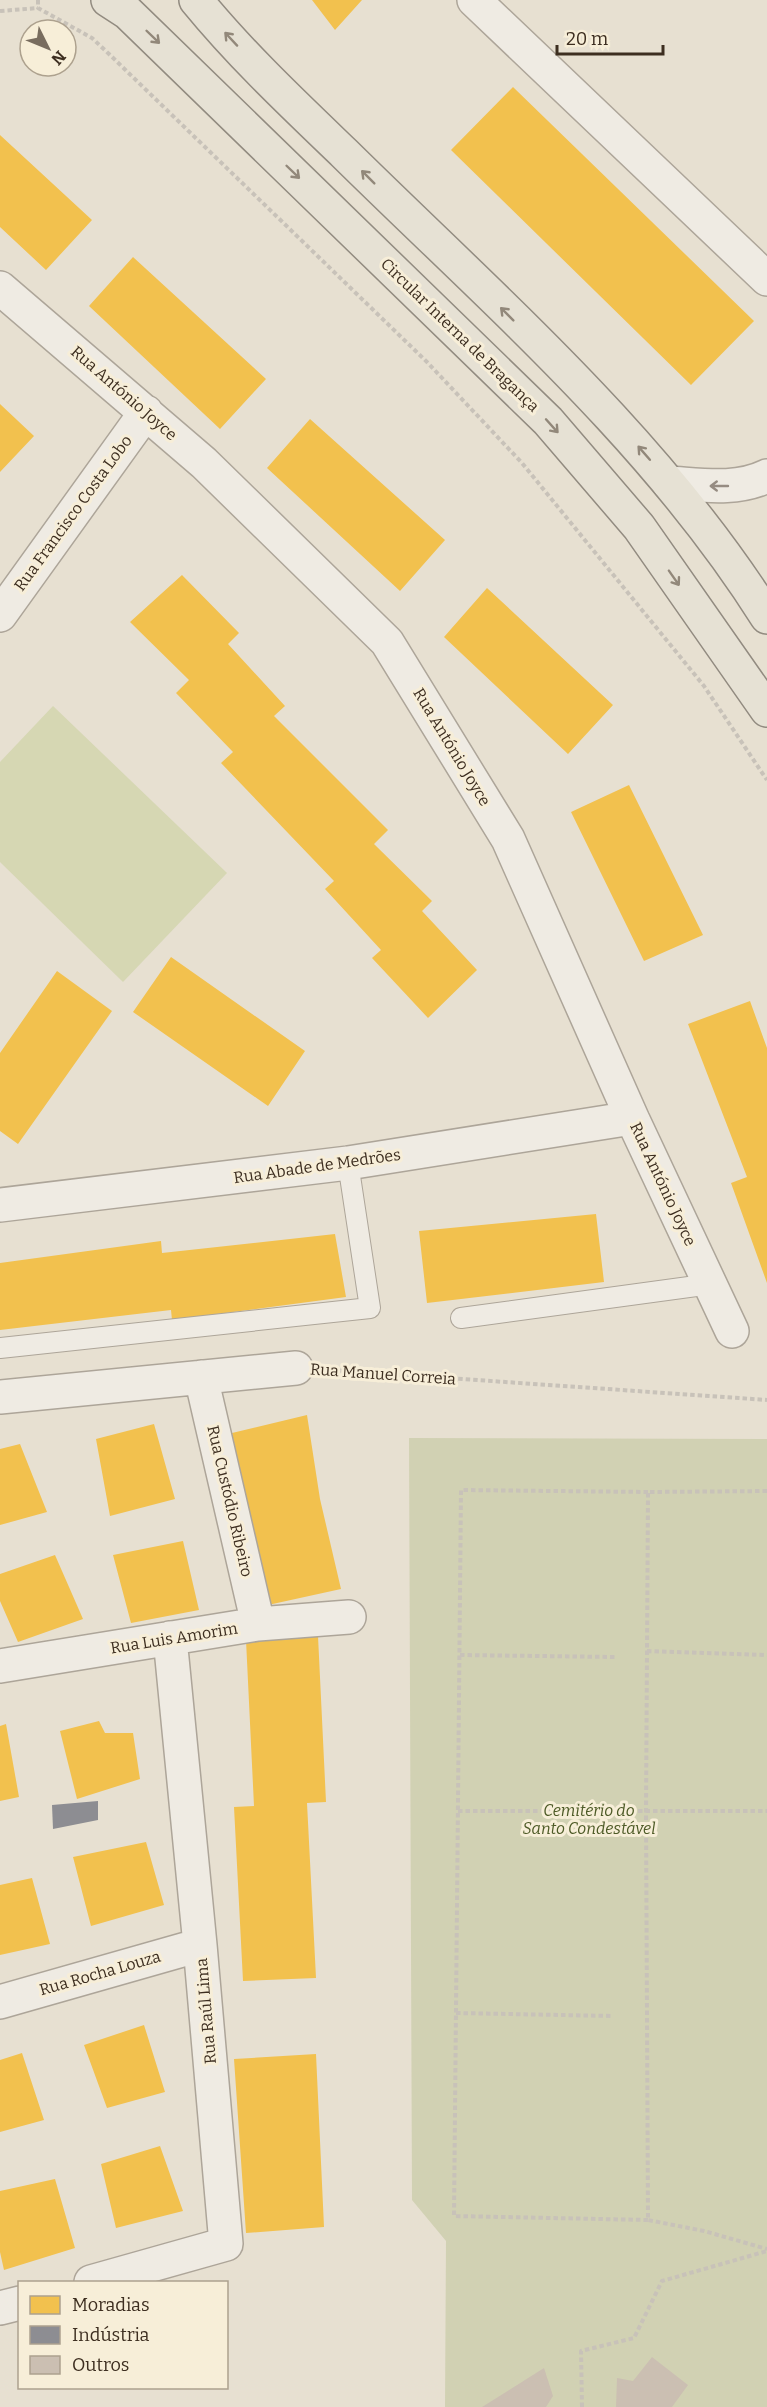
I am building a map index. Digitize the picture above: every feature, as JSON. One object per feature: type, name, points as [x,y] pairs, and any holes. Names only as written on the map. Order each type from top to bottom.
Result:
[{"type":"main road","name":"Circular Interna de Bragança","points":[[108,0],[128,12],[548,421],[639,527],[767,710]]},
{"type":"main road","points":[[196,0],[258,69],[590,396],[669,483],[742,578],[767,617]]},
{"type":"street","points":[[474,0],[767,279]]},
{"type":"street","name":"Rua António Joyce","points":[[4,300],[146,412],[204,464],[387,642],[508,839],[632,1118],[732,1331]]},
{"type":"street","name":"Rua Francisco Costa Lobo","points":[[0,615],[146,412]]},
{"type":"street","points":[[669,483],[719,487],[740,485],[767,476]]},
{"type":"street","name":"Rua Abade de Medrões","points":[[0,1205],[348,1163],[632,1118]]},
{"type":"street","name":"Rua Manuel Correia","points":[[0,1396],[296,1368]]},
{"type":"street","name":"Rua Custódio Ribeiro","points":[[201,1377],[258,1624]]},
{"type":"street","name":"Rua Luis Amorim","points":[[0,1666],[258,1624],[349,1617]]},
{"type":"street","name":"Rua Raúl Lima","points":[[98,2281],[226,2244],[170,1638]]},
{"type":"street","name":"Rua Rocha Louza","points":[[0,2002],[200,1945]]},
{"type":"street","points":[[0,2308],[18,2304]]},
{"type":"lane","points":[[0,1348],[370,1308],[348,1163]]},
{"type":"lane","points":[[461,1318],[711,1284]]},
{"type":"path","points":[[38,0],[38,8]]},
{"type":"path","points":[[0,11],[38,8],[75,27],[109,54],[428,362],[544,489],[704,686],[767,780]]},
{"type":"path","name":"Rua Manuel Correia","points":[[296,1368],[767,1401]]},
{"type":"path","points":[[767,1491],[461,1490],[454,2216],[648,2220],[704,2231],[767,2250]]},
{"type":"path","points":[[648,1492],[646,1812],[648,2220]]},
{"type":"path","points":[[647,1651],[767,1655]]},
{"type":"path","points":[[460,1655],[615,1657]]},
{"type":"path","points":[[458,1811],[767,1811]]},
{"type":"path","points":[[456,2013],[613,2016]]},
{"type":"path","points":[[582,2407],[581,2351],[634,2338],[662,2281],[767,2250]]},
{"type":"green space","points":[[53,706],[227,873],[123,982],[0,862],[0,762]]},
{"type":"green space","name":"Cemitério do Santo Condestável","points":[[409,1438],[767,1439],[767,2407],[445,2407],[446,2241],[412,2200]]},
{"type":"building: Moradias","points":[[312,0],[362,0],[335,30]]},
{"type":"building: Moradias","points":[[513,87],[754,321],[691,385],[451,150]]},
{"type":"building: Moradias","points":[[0,135],[92,220],[46,270],[0,227]]},
{"type":"building: Moradias","points":[[133,257],[266,379],[220,429],[89,306]]},
{"type":"building: Moradias","points":[[0,404],[34,436],[0,472]]},
{"type":"building: Moradias","points":[[310,419],[445,540],[400,591],[267,468]]},
{"type":"building: Moradias","points":[[182,575],[239,633],[228,644],[285,706],[274,716],[388,830],[374,844],[432,901],[422,911],[477,970],[428,1018],[372,958],[381,950],[325,889],[334,881],[221,763],[233,752],[176,693],[189,680],[130,622]]},
{"type":"building: Moradias","points":[[487,588],[613,705],[568,754],[444,637]]},
{"type":"building: Moradias","points":[[629,785],[703,935],[644,961],[571,812]]},
{"type":"building: Moradias","points":[[171,957],[305,1051],[268,1106],[133,1012]]},
{"type":"building: Moradias","points":[[57,971],[112,1011],[18,1144],[0,1131],[0,1053]]},
{"type":"building: Moradias","points":[[750,1001],[767,1048],[767,1283],[731,1183],[747,1177],[688,1024]]},
{"type":"building: Moradias","points":[[596,1214],[604,1282],[427,1303],[419,1231]]},
{"type":"building: Moradias","points":[[335,1234],[346,1297],[172,1320],[171,1310],[0,1330],[0,1263],[161,1241],[162,1253]]},
{"type":"building: Moradias","points":[[307,1415],[320,1499],[341,1589],[268,1605],[232,1433]]},
{"type":"building: Moradias","points":[[154,1424],[175,1499],[110,1516],[96,1439]]},
{"type":"building: Moradias","points":[[20,1444],[47,1512],[0,1525],[0,1449]]},
{"type":"building: Moradias","points":[[183,1541],[199,1610],[131,1623],[113,1555]]},
{"type":"building: Moradias","points":[[55,1555],[83,1619],[18,1642],[0,1601],[0,1574]]},
{"type":"building: Moradias","points":[[318,1636],[326,1802],[307,1803],[316,1978],[243,1981],[234,1807],[254,1806],[246,1640]]},
{"type":"building: Moradias","points":[[99,1721],[105,1733],[133,1733],[140,1779],[77,1799],[60,1731]]},
{"type":"building: Moradias","points":[[6,1724],[19,1797],[0,1801],[0,1726]]},
{"type":"building: Moradias","points":[[146,1842],[164,1905],[91,1926],[73,1857]]},
{"type":"building: Moradias","points":[[32,1878],[50,1944],[0,1955],[0,1885]]},
{"type":"building: Moradias","points":[[144,2025],[165,2092],[107,2108],[84,2045]]},
{"type":"building: Moradias","points":[[22,2053],[44,2120],[0,2132],[0,2060]]},
{"type":"building: Moradias","points":[[316,2054],[324,2227],[246,2233],[234,2059]]},
{"type":"building: Moradias","points":[[160,2146],[183,2211],[116,2228],[101,2164]]},
{"type":"building: Moradias","points":[[55,2179],[75,2248],[4,2270],[0,2252],[0,2191]]},
{"type":"building: Indústria","points":[[98,1801],[98,1820],[53,1829],[52,1805]]},
{"type":"building: Outros","points":[[652,2357],[688,2385],[672,2407],[616,2407],[617,2378],[633,2381]]},
{"type":"building: Outros","points":[[544,2368],[553,2396],[546,2407],[482,2407]]}]
